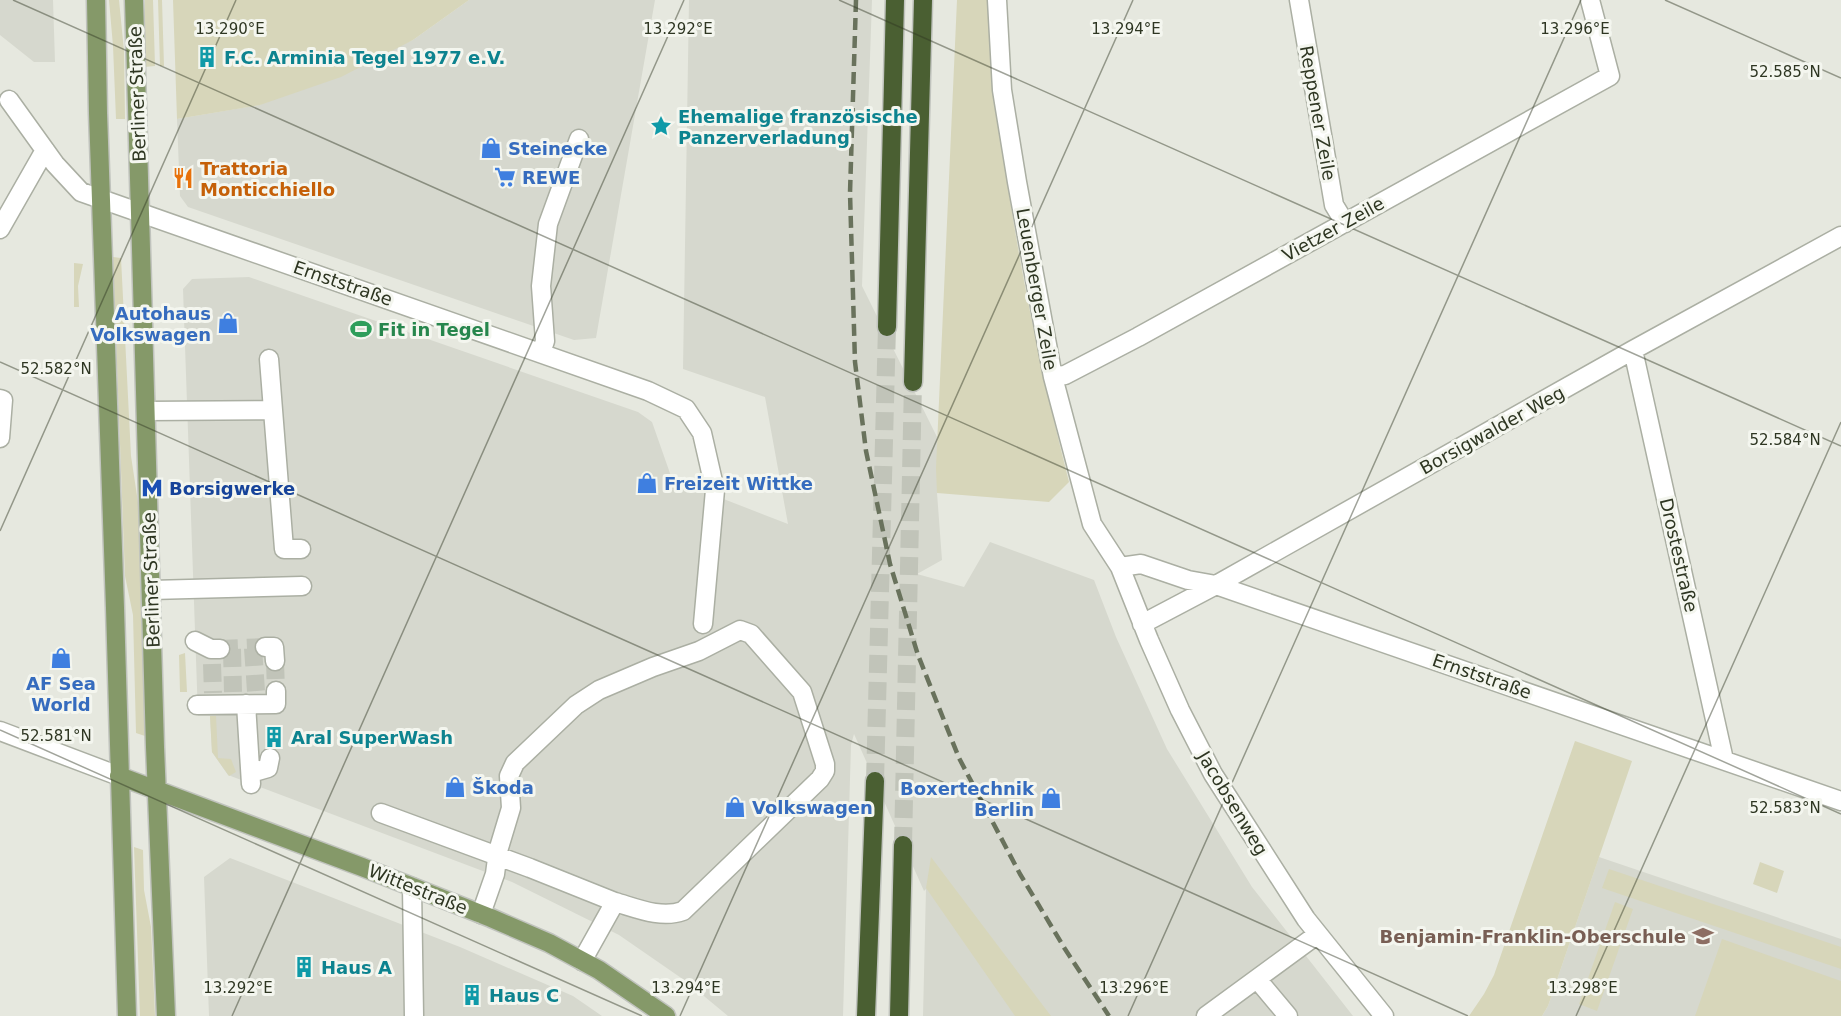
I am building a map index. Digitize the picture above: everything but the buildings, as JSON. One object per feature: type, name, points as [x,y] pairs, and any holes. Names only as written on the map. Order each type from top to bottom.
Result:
[{"type":"highway","points":[[887,327],[895,0]]},
{"type":"highway","points":[[913,382],[923,0]]},
{"type":"highway","points":[[866,1016],[875,781]]},
{"type":"highway","points":[[899,1016],[903,845]]},
{"type":"main road","name":"Berliner Straße","points":[[96,0],[100,198],[116,608],[126,1016]]},
{"type":"main road","name":"Berliner Straße","points":[[134,0],[157,790],[166,1016]]},
{"type":"main road","name":"Wittestraße","points":[[119,776],[412,887],[549,943],[630,990],[666,1016]]},
{"type":"street","name":"Leuenberger Zeile","points":[[997,0],[1002,90],[1053,377],[1092,524],[1120,567]]},
{"type":"street","name":"Reppener Zeile","points":[[1299,0],[1334,205],[1345,223]]},
{"type":"street","name":"Vietzer Zeile","points":[[1053,377],[1065,375],[1138,337],[1610,76],[1590,0]]},
{"type":"street","name":"Ernststraße","points":[[5,95],[55,164],[81,192],[648,391],[686,409],[702,433],[715,490],[703,624]]},
{"type":"street","points":[[541,353],[545,341],[542,286],[548,224],[579,139]]},
{"type":"street","points":[[0,229],[45,150]]},
{"type":"street","name":"Borsigwalder Weg","points":[[1142,624],[1216,585],[1633,350],[1841,236]]},
{"type":"street","name":"Drostestraße","points":[[1633,350],[1724,760]]},
{"type":"street","points":[[269,359],[284,549],[301,549]]},
{"type":"street","points":[[0,399],[3,400],[0,438]]},
{"type":"street","points":[[146,411],[273,410]]},
{"type":"street","name":"Ernststraße","points":[[1120,567],[1141,564],[1188,580],[1216,585],[1841,801]]},
{"type":"street","name":"Jacobsenweg","points":[[1120,567],[1180,710],[1213,774],[1306,919],[1384,1016]]},
{"type":"street","points":[[151,590],[302,586]]},
{"type":"street","points":[[381,813],[497,856],[615,902],[663,915],[675,914],[683,911],[820,779],[825,771],[825,764],[802,692],[751,633],[740,630],[699,651],[653,667],[599,690],[576,705],[529,748],[512,769],[509,785],[511,808],[497,856],[495,874],[480,914]]},
{"type":"street","points":[[208,701],[252,699]]},
{"type":"street","points":[[252,699],[269,722]]},
{"type":"street","points":[[252,699],[251,778],[268,768],[270,758]]},
{"type":"street","points":[[0,731],[119,776]]},
{"type":"street","points":[[412,887],[414,1016]]},
{"type":"street","points":[[582,961],[615,902]]},
{"type":"street","points":[[1206,1016],[1318,934]]},
{"type":"street","points":[[1257,979],[1288,1016]]},
{"type":"shaded area","points":[[0,0],[53,0],[55,62],[34,62],[0,35]]},
{"type":"shaded area","points":[[469,0],[655,0],[596,338],[574,340],[188,207],[180,196],[177,119],[259,105],[413,40]]},
{"type":"shaded area","points":[[689,0],[872,0],[862,286],[937,437],[937,493],[942,560],[917,574],[964,587],[990,542],[1094,580],[1116,637],[1167,749],[1252,887],[1353,1016],[923,1016],[926,889],[924,891],[854,734],[851,745],[843,1016],[728,1016],[687,982],[619,935],[512,882],[228,775],[212,752],[210,716],[198,716],[183,289],[192,279],[249,277],[638,412],[652,422],[672,479],[788,524],[765,397],[683,369]]},
{"type":"shaded area","name":"Benjamin-Franklin-Oberschule","points":[[1599,857],[1841,939],[1841,1016],[1542,1016],[1548,1006]]},
{"type":"shaded area","points":[[230,858],[460,947],[573,996],[602,1016],[209,1016],[204,877]]},
{"type":"green space","points":[[109,0],[119,0],[124,51],[125,119],[116,119]]},
{"type":"green space","points":[[145,0],[153,0],[155,66],[144,67]]},
{"type":"green space","points":[[158,0],[162,0],[164,66],[160,66]]},
{"type":"green space","points":[[173,0],[469,0],[413,40],[341,77],[260,105],[177,119]]},
{"type":"green space","points":[[957,0],[987,0],[1010,200],[1024,281],[1069,482],[1049,502],[937,493],[936,468]]},
{"type":"green space","points":[[113,257],[121,258],[131,456],[139,509],[145,736],[136,733],[133,615],[125,576]]},
{"type":"green space","points":[[74,263],[83,264],[78,286],[79,307],[74,307]]},
{"type":"green space","points":[[185,653],[187,692],[180,692],[179,655]]},
{"type":"green space","points":[[210,716],[216,716],[218,758],[231,759],[236,772],[229,776],[212,752]]},
{"type":"green space","points":[[1575,741],[1632,761],[1548,1006],[1542,1016],[1469,1016],[1494,975]]},
{"type":"green space","points":[[134,847],[143,850],[144,890],[151,927],[155,1016],[140,1016]]},
{"type":"green space","points":[[931,857],[1051,1016],[1015,1016],[926,888]]},
{"type":"green space","points":[[1760,862],[1784,871],[1777,893],[1753,884]]},
{"type":"green space","points":[[1609,869],[1841,947],[1841,969],[1602,888]]},
{"type":"green space","points":[[1615,902],[1633,909],[1597,1011],[1579,1004]]},
{"type":"green space","points":[[1722,939],[1841,981],[1841,1016],[1695,1016]]},
{"type":"tunnel","points":[[875,781],[887,327]]},
{"type":"tunnel","points":[[903,845],[913,382]]},
{"type":"tunnel","points":[[220,649],[265,647]]},
{"type":"tunnel","points":[[253,648],[256,691]]},
{"type":"tunnel","points":[[232,649],[233,692]]},
{"type":"tunnel","points":[[275,661],[276,691]]},
{"type":"tunnel","points":[[212,664],[213,693]]},
{"type":"railway","points":[[856,0],[850,193],[855,362],[866,451],[890,564],[918,655],[959,758],[1020,874],[1109,1016]]},
{"type":"place","name":"F.C. Arminia Tegel 1977 e.V.","points":[[207,57]]},
{"type":"place","name":"Ehemalige französische Panzerverladung","points":[[661,126]]},
{"type":"place","name":"Steinecke","points":[[491,148]]},
{"type":"place","name":"REWE","points":[[505,177]]},
{"type":"place","name":"Trattoria Monticchiello","points":[[183,178]]},
{"type":"place","name":"Autohaus Volkswagen","points":[[228,323]]},
{"type":"place","name":"Fit in Tegel","points":[[361,329]]},
{"type":"place","name":"Freizeit Wittke","points":[[647,483]]},
{"type":"place","name":"Borsigwerke","points":[[152,488]]},
{"type":"place","name":"AF Sea World","points":[[61,658]]},
{"type":"place","name":"Aral SuperWash","points":[[274,737]]},
{"type":"place","name":"Škoda","points":[[455,787]]},
{"type":"place","name":"Boxertechnik Berlin","points":[[1051,798]]},
{"type":"place","name":"Volkswagen","points":[[735,807]]},
{"type":"place","name":"Benjamin-Franklin-Oberschule","points":[[1703,936]]},
{"type":"place","name":"Haus A","points":[[304,967]]},
{"type":"place","name":"Haus C","points":[[472,995]]}]
